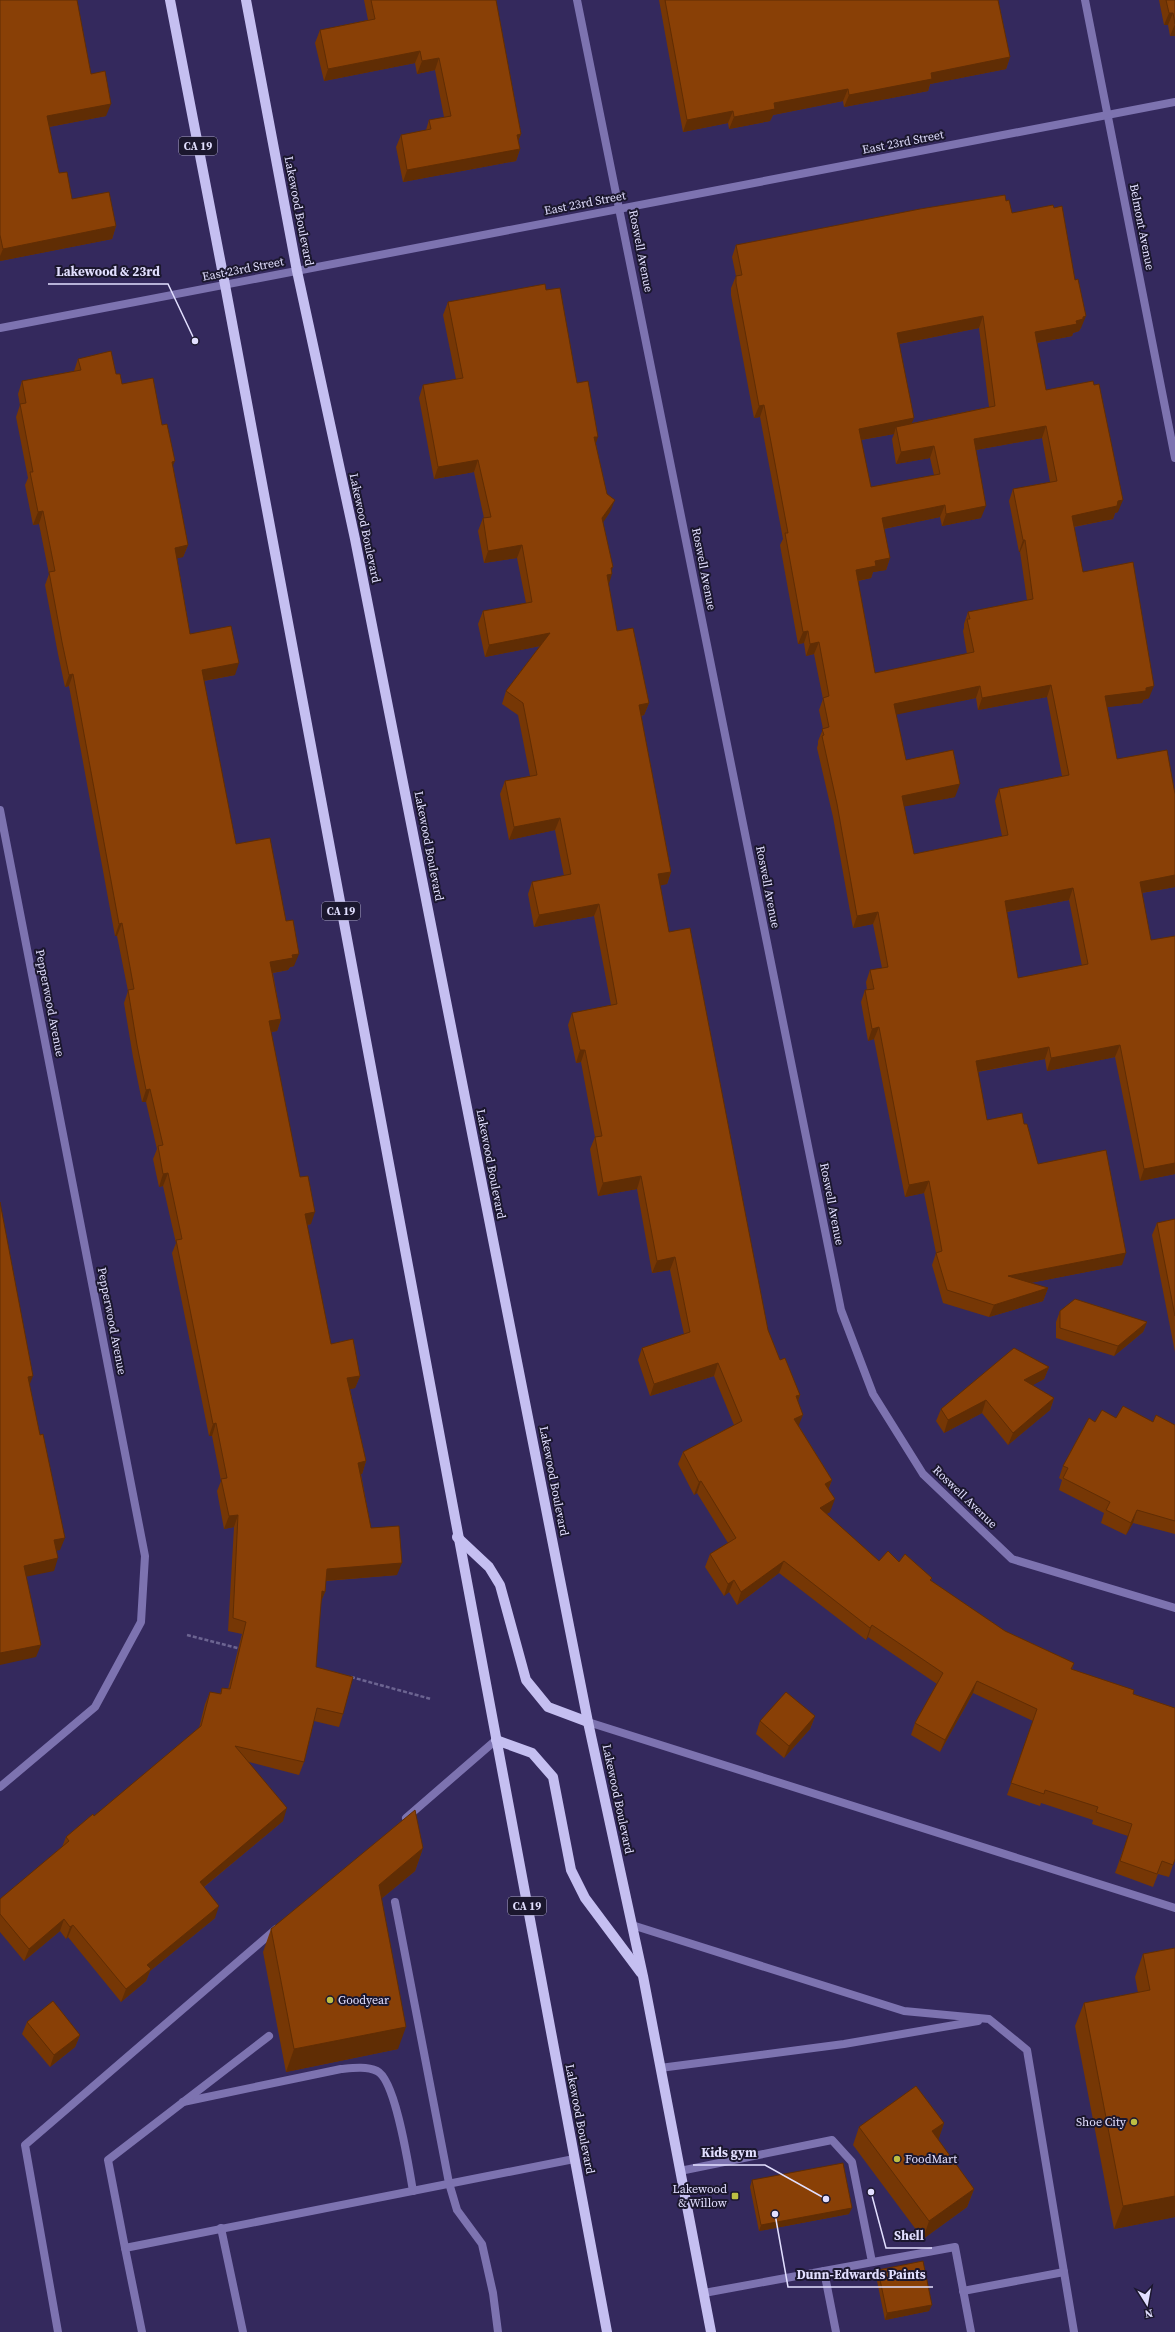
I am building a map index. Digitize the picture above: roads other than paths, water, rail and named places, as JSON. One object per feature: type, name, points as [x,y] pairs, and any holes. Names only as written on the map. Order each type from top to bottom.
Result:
[{"type":"main road","name":"Lakewood Boulevard","points":[[170,0],[226,285],[457,1537],[607,2332]]},
{"type":"main road","name":"Lakewood Boulevard","points":[[246,0],[297,271],[356,547],[588,1722],[643,1976],[712,2332]]},
{"type":"main road","points":[[457,1537],[489,1567],[500,1585],[526,1680],[548,1708],[588,1722]]},
{"type":"main road","points":[[496,1740],[532,1753],[553,1777],[571,1870],[585,1898],[643,1976]]},
{"type":"street","name":"Roswell Avenue","points":[[578,0],[841,1310],[873,1394],[923,1474],[1012,1559],[1175,1608]]},
{"type":"street","name":"Belmont Avenue","points":[[1085,0],[1175,458]]},
{"type":"street","name":"East 23rd Street","points":[[0,328],[1175,102]]},
{"type":"street","name":"Pepperwood Avenue","points":[[0,810],[145,1556],[141,1622],[95,1707],[0,1787]]},
{"type":"street","points":[[588,1722],[1175,1908]]},
{"type":"street","points":[[400,1823],[496,1740]]},
{"type":"street","points":[[395,1902],[449,2183],[457,2210],[482,2244],[493,2293],[498,2332]]},
{"type":"street","points":[[58,2332],[24,2145],[285,1922]]},
{"type":"street","points":[[632,1925],[904,2011],[989,2019],[1027,2050],[1074,2332]]},
{"type":"street","points":[[660,2068],[844,2044],[989,2019]]},
{"type":"street","points":[[142,2332],[108,2160],[269,2036]]},
{"type":"street","points":[[183,2102],[341,2069],[365,2068],[378,2071],[386,2080],[394,2102],[413,2191]]},
{"type":"street","points":[[680,2171],[832,2140],[852,2162],[872,2262]]},
{"type":"street","points":[[125,2248],[574,2159]]},
{"type":"street","points":[[221,2228],[243,2332]]},
{"type":"street","points":[[704,2293],[955,2248],[971,2332]]},
{"type":"street","points":[[824,2271],[836,2332]]},
{"type":"street","points":[[963,2291],[1064,2272]]},
{"type":"place","name":"Lakewood & 23rd","points":[[195,341]]},
{"type":"place","name":"Goodyear","points":[[330,2000]]},
{"type":"place","name":"Shoe City","points":[[1134,2122]]},
{"type":"place","name":"FoodMart","points":[[897,2159]]},
{"type":"place","name":"Shell","points":[[871,2192]]},
{"type":"place","name":"Lakewood & Willow","points":[[735,2196]]},
{"type":"place","name":"Kids gym","points":[[826,2199]]},
{"type":"place","name":"Dunn-Edwards Paints","points":[[775,2214]]}]
